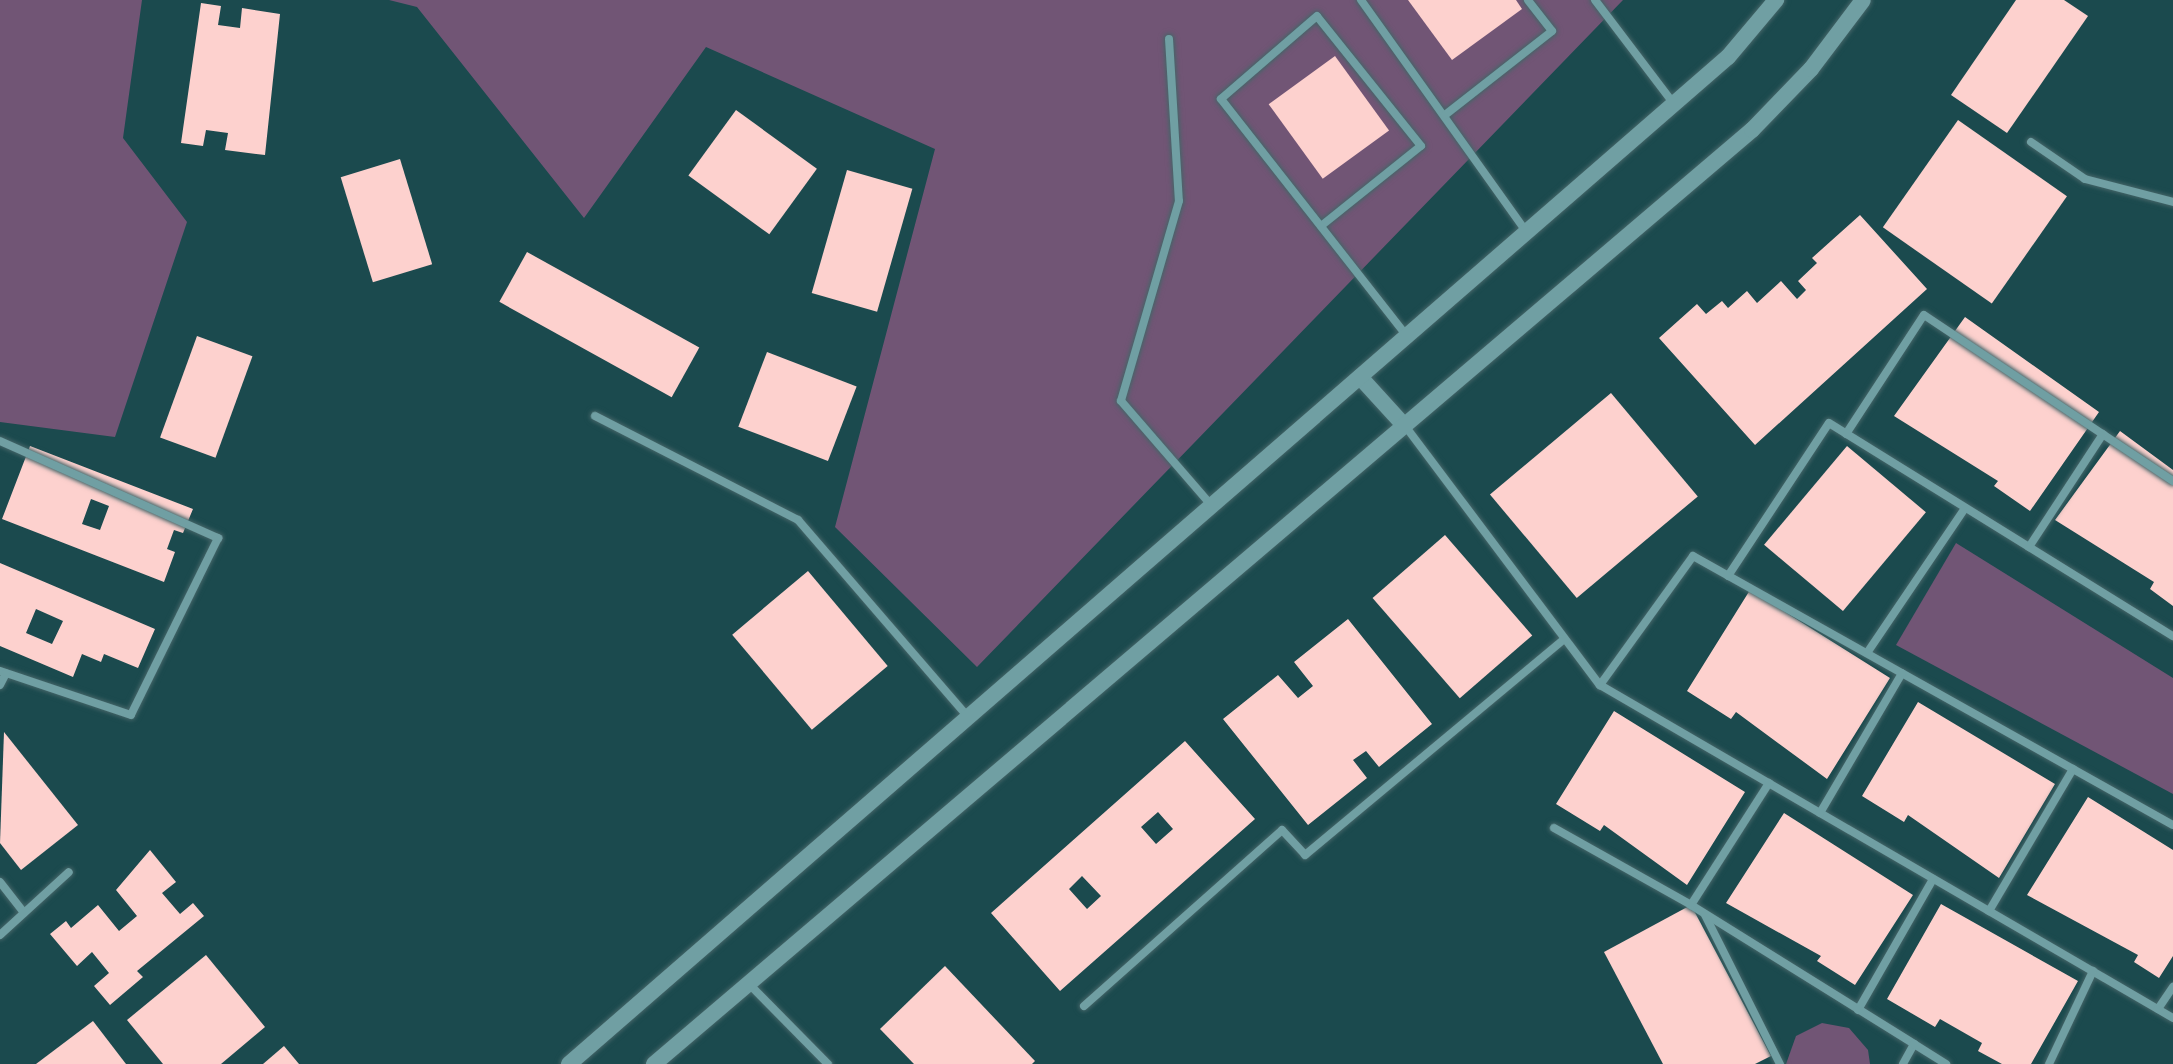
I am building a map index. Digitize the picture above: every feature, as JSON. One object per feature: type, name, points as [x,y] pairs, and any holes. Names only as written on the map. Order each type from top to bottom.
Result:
[{"type":"main road","points":[[569,1064],[1728,57],[1776,0]]},
{"type":"main road","points":[[654,1064],[750,985],[1402,423],[1752,130],[1811,69],[1863,0]]},
{"type":"main road","points":[[1360,377],[1402,423]]},
{"type":"street","points":[[1361,0],[1526,231]]},
{"type":"street","points":[[1445,115],[1552,31],[1528,0]]},
{"type":"street","points":[[1595,0],[1674,104]]},
{"type":"street","points":[[1321,226],[1421,146],[1317,16],[1221,99],[1407,336]]},
{"type":"street","points":[[1169,39],[1179,201],[1121,401],[1211,505]]},
{"type":"street","points":[[2031,142],[2085,179],[2173,202]]},
{"type":"street","points":[[1846,434],[1924,315],[2173,481]]},
{"type":"street","points":[[595,416],[798,520],[969,719]]},
{"type":"street","points":[[1402,423],[1600,685],[2173,1018]]},
{"type":"street","points":[[1728,576],[1829,423],[2173,636]]},
{"type":"street","points":[[2029,547],[2103,434]]},
{"type":"street","points":[[0,441],[218,538],[131,715],[3,672],[0,685]]},
{"type":"street","points":[[1867,653],[1965,508]]},
{"type":"street","points":[[1600,685],[1693,556],[2173,825]]},
{"type":"street","points":[[1084,1006],[1282,830],[1305,855],[1564,639]]},
{"type":"street","points":[[1820,813],[1902,673]]},
{"type":"street","points":[[1989,911],[2073,769]]},
{"type":"street","points":[[1691,905],[1769,783]]},
{"type":"street","points":[[1554,828],[1691,905],[1946,1064]]},
{"type":"street","points":[[0,935],[69,872]]},
{"type":"street","points":[[1858,1010],[1933,879]]},
{"type":"street","points":[[0,882],[24,913]]},
{"type":"street","points":[[1705,914],[1779,1064]]},
{"type":"street","points":[[2049,1064],[2093,971]]},
{"type":"street","points":[[750,985],[828,1064]]},
{"type":"street","points":[[2158,1009],[2173,987]]},
{"type":"street","points":[[1903,1064],[1914,1044]]},
{"type":"shaded area","points":[[0,0],[142,0],[123,138],[187,222],[115,437],[0,422]]},
{"type":"shaded area","points":[[389,0],[1623,0],[977,667],[835,527],[935,149],[706,47],[584,218],[417,7]]},
{"type":"shaded area","points":[[1956,543],[2173,678],[2173,794],[1896,645]]},
{"type":"shaded area","points":[[1822,1023],[1849,1028],[1868,1050],[1870,1064],[1786,1064],[1796,1036]]},
{"type":"building","points":[[1408,0],[1516,0],[1522,9],[1452,60]]},
{"type":"building","points":[[2016,0],[2064,0],[2088,16],[2007,133],[1951,95]]},
{"type":"building","points":[[201,3],[221,6],[218,25],[240,28],[242,8],[280,14],[265,155],[225,150],[228,133],[206,130],[203,146],[181,143]]},
{"type":"building","points":[[1335,56],[1389,130],[1323,179],[1269,104]]},
{"type":"building","points":[[736,110],[817,169],[769,234],[688,176]]},
{"type":"building","points":[[1958,120],[2067,196],[1992,304],[1883,227]]},
{"type":"building","points":[[400,159],[432,264],[373,282],[341,177]]},
{"type":"building","points":[[847,170],[912,189],[877,312],[812,293]]},
{"type":"building","points":[[1860,215],[1927,289],[1755,445],[1659,338],[1697,304],[1706,314],[1722,301],[1728,308],[1747,291],[1757,303],[1781,281],[1797,299],[1806,290],[1798,281],[1817,263],[1812,258]]},
{"type":"building","points":[[527,252],[699,348],[672,397],[499,302]]},
{"type":"building","points":[[1965,317],[2099,412],[2030,511],[1994,486],[1998,481],[1894,416]]},
{"type":"building","points":[[197,336],[252,356],[216,458],[160,437]]},
{"type":"building","points":[[767,352],[857,386],[828,461],[738,427]]},
{"type":"building","points":[[1611,393],[1698,496],[1577,598],[1490,495]]},
{"type":"building","points":[[2120,431],[2173,470],[2173,606],[2150,589],[2154,582],[2055,520]]},
{"type":"building","points":[[30,446],[193,509],[183,533],[174,530],[167,549],[175,552],[164,582],[2,519]],"holes":[[[91,499],[109,506],[100,530],[82,524]]]},
{"type":"building","points":[[1847,446],[1926,512],[1843,611],[1764,545]]},
{"type":"building","points":[[1445,535],[1532,635],[1460,698],[1373,598]]},
{"type":"building","points":[[0,563],[155,629],[138,668],[104,654],[101,662],[82,654],[73,677],[0,646]],"holes":[[[36,609],[63,621],[52,644],[26,633]]]},
{"type":"building","points":[[808,571],[888,666],[812,730],[732,635]]},
{"type":"building","points":[[1750,590],[1890,678],[1827,779],[1736,712],[1731,719],[1687,691]]},
{"type":"building","points":[[1348,619],[1432,724],[1379,767],[1366,751],[1353,760],[1367,778],[1308,825],[1223,719],[1278,675],[1298,698],[1313,686],[1294,662]]},
{"type":"building","points":[[1918,702],[2055,784],[1999,878],[1908,815],[1904,822],[1862,796]]},
{"type":"building","points":[[1614,711],[1745,792],[1687,885],[1604,825],[1600,831],[1556,804]]},
{"type":"building","points":[[4,732],[78,825],[21,870],[0,843]]},
{"type":"building","points":[[1185,741],[1255,819],[1060,991],[991,913]],"holes":[[[1158,812],[1173,829],[1156,844],[1141,827]],[[1082,876],[1101,896],[1087,909],[1069,889]]]},
{"type":"building","points":[[2088,797],[2173,850],[2173,956],[2159,978],[2134,962],[2138,955],[2027,895]]},
{"type":"building","points":[[1784,813],[1913,895],[1855,985],[1817,961],[1821,956],[1726,903]]},
{"type":"building","points":[[150,850],[176,882],[162,893],[180,914],[193,903],[204,916],[137,971],[143,977],[110,1005],[94,986],[109,973],[92,952],[77,966],[50,934],[66,921],[71,928],[98,905],[119,931],[137,916],[116,890]]},
{"type":"building","points":[[1941,904],[2078,981],[2031,1064],[2002,1064],[1978,1051],[1982,1043],[1940,1019],[1935,1027],[1887,999]]},
{"type":"building","points":[[1691,905],[1771,1056],[1755,1064],[1663,1064],[1604,952]]},
{"type":"building","points":[[206,955],[265,1027],[221,1064],[163,1064],[127,1020]]},
{"type":"building","points":[[945,966],[1035,1061],[1032,1064],[914,1064],[880,1029]]},
{"type":"building","points":[[93,1021],[126,1064],[36,1064]]},
{"type":"building","points":[[284,1046],[299,1064],[263,1064]]}]
